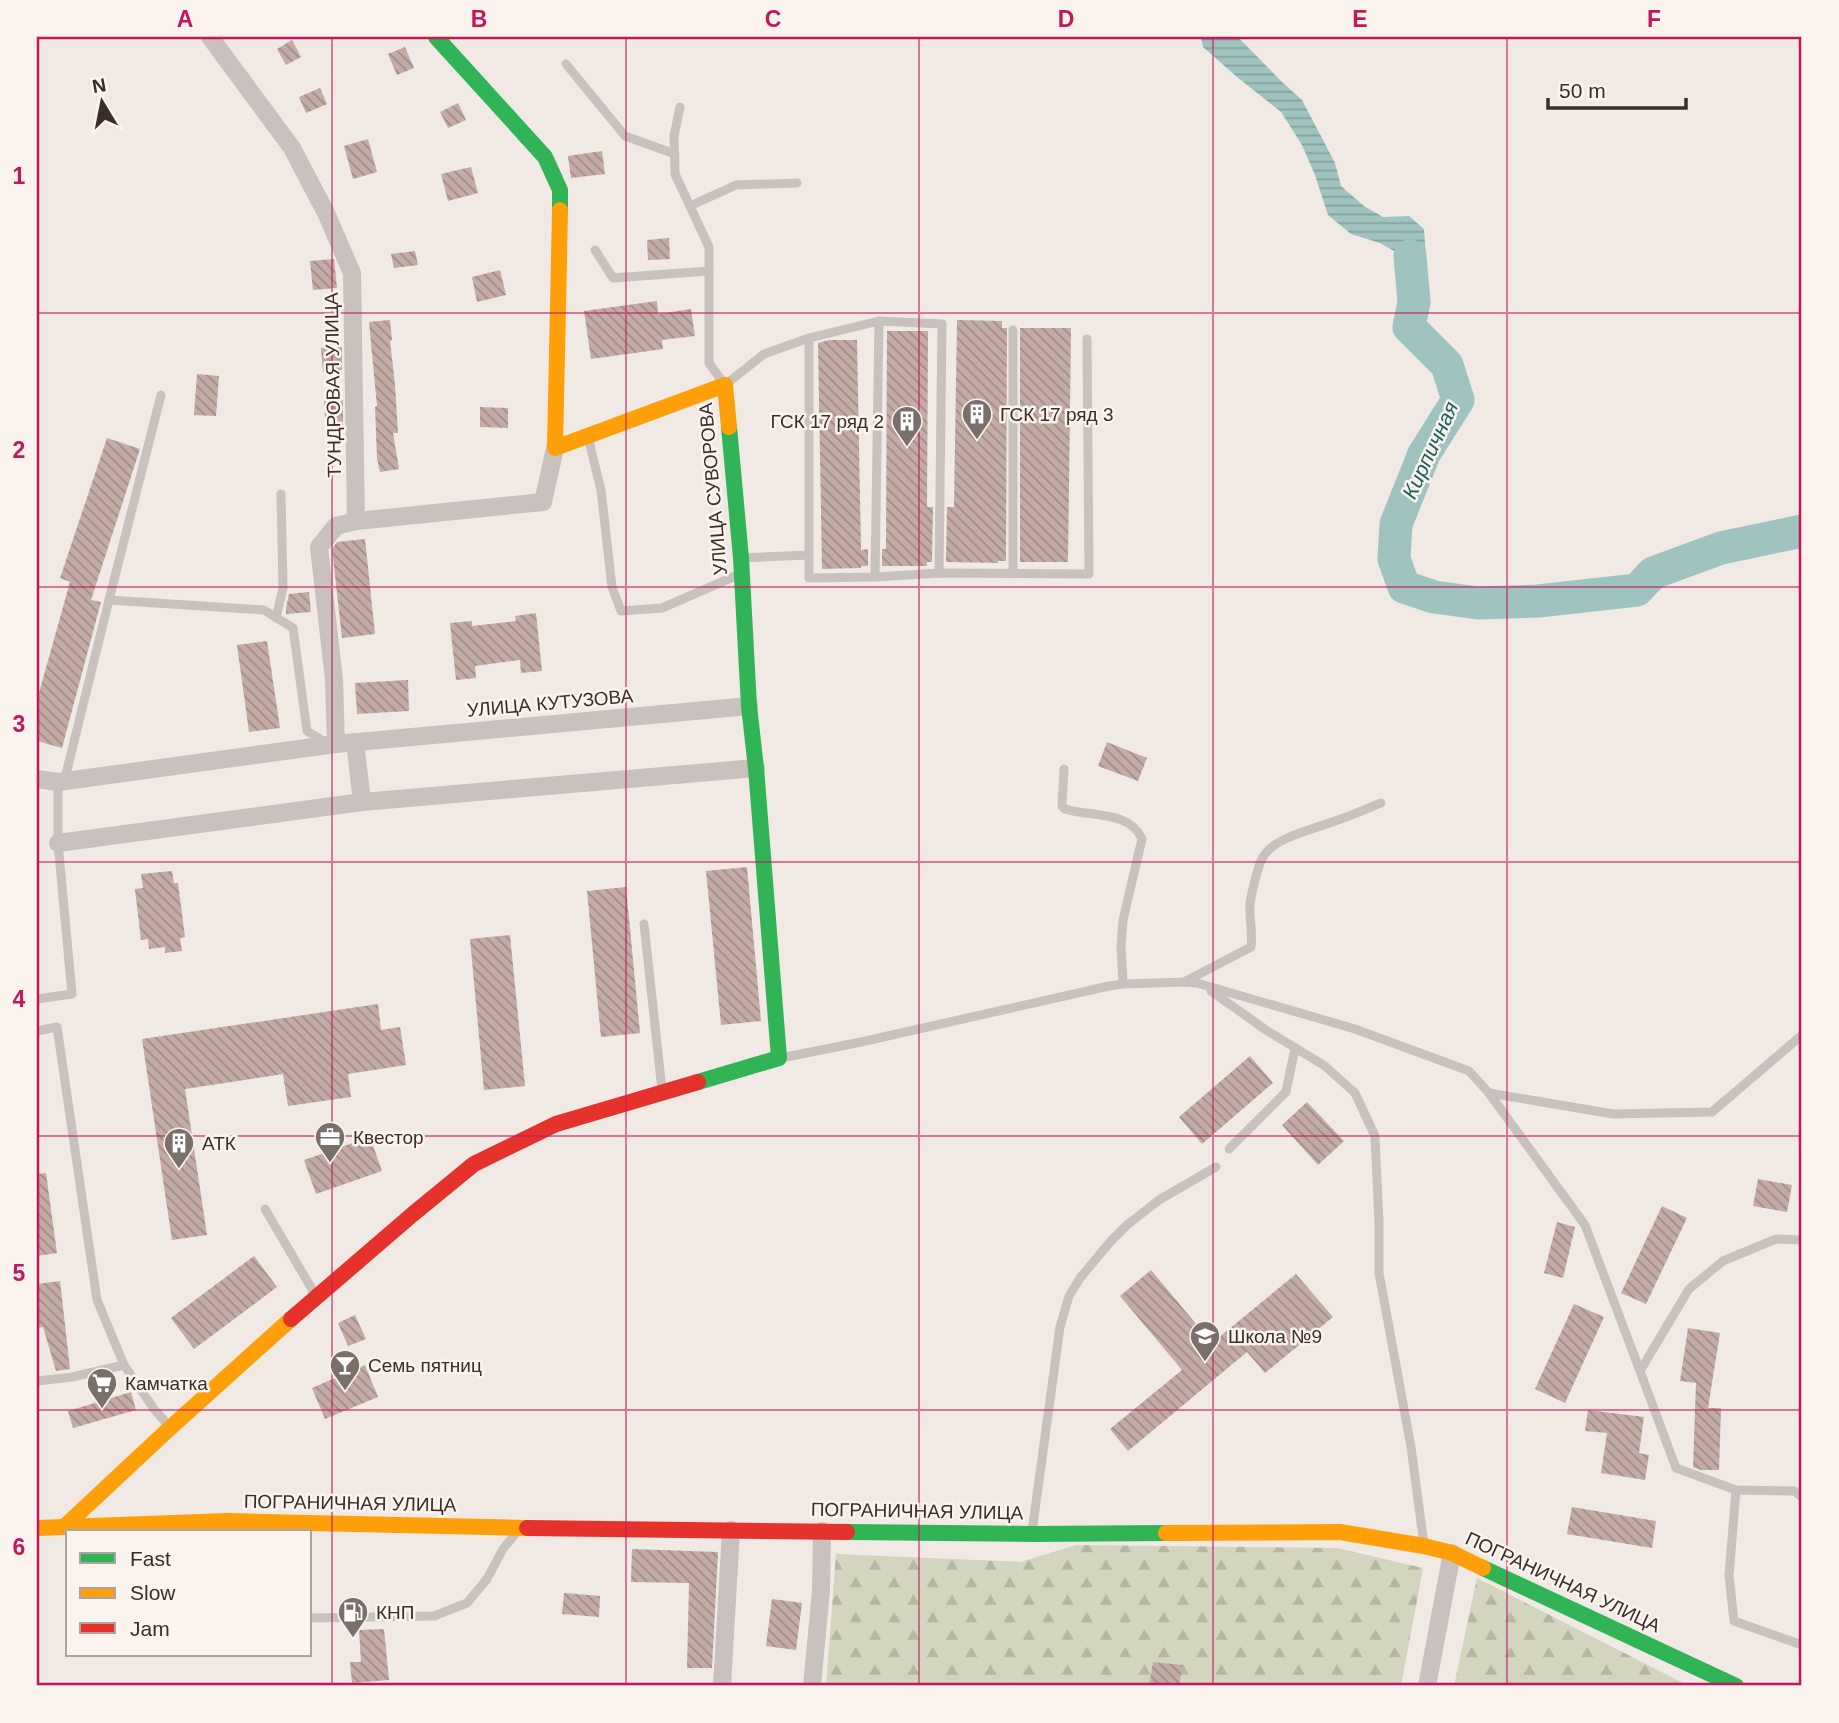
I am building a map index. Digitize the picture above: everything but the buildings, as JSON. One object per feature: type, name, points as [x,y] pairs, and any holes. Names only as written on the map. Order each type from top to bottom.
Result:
[{"type":"street","name":"ТУНДРОВАЯ УЛИЦА","points":[[210,37],[292,148],[326,213],[352,273],[356,521]]},
{"type":"street","points":[[333,744],[334,680],[320,547],[335,526],[356,521],[543,502],[555,448],[560,190],[545,158],[436,37]]},
{"type":"street","name":"УЛИЦА СУВОРОВА","points":[[555,448],[725,385],[779,1058]]},
{"type":"street","name":"УЛИЦА КУТУЗОВА","points":[[37,779],[61,782],[333,744],[749,706]]},
{"type":"street","points":[[355,742],[362,802]]},
{"type":"street","points":[[58,844],[362,802],[756,768]]},
{"type":"street","points":[[65,1526],[170,1428],[413,1214],[474,1164],[556,1124],[779,1058]]},
{"type":"street","name":"ПОГРАНИЧНАЯ УЛИЦА","points":[[37,1528],[520,1528],[1032,1534],[1340,1532],[1452,1553],[1736,1686]]},
{"type":"street","points":[[722,1686],[731,1530]]},
{"type":"street","points":[[812,1686],[821,1591],[822,1531]]},
{"type":"street","points":[[1427,1686],[1452,1553]]},
{"type":"lane","points":[[566,64],[625,136],[675,154]]},
{"type":"lane","points":[[680,107],[674,136],[675,174],[709,247],[709,363],[725,385],[764,354],[809,338],[879,321],[942,324],[939,573]]},
{"type":"lane","points":[[690,206],[736,185],[797,183]]},
{"type":"lane","points":[[595,250],[613,278],[709,271]]},
{"type":"lane","points":[[874,578],[879,321]]},
{"type":"lane","points":[[1013,330],[1013,573]]},
{"type":"lane","points":[[809,338],[809,578],[874,578],[939,573],[1089,574],[1087,339]]},
{"type":"lane","points":[[37,999],[72,994],[58,844],[61,782],[161,395]]},
{"type":"lane","points":[[588,436],[601,490],[612,587],[621,611],[662,608],[741,566],[808,555]]},
{"type":"lane","points":[[276,618],[283,589],[281,494]]},
{"type":"lane","points":[[109,600],[264,610],[293,628],[307,731],[333,744]]},
{"type":"lane","points":[[1064,769],[1062,806],[1065,809],[1125,822],[1136,829],[1142,839],[1123,920],[1123,984]]},
{"type":"lane","points":[[1185,982],[1251,947],[1250,904],[1260,865],[1267,851],[1283,840],[1381,803]]},
{"type":"lane","points":[[644,924],[662,1092]]},
{"type":"lane","points":[[779,1058],[1123,984],[1185,982],[1355,1030],[1469,1071],[1489,1093],[1585,1225],[1676,1468],[1736,1490],[1794,1491],[1802,1497]]},
{"type":"lane","points":[[1205,986],[1266,1030],[1325,1066],[1355,1093],[1375,1136],[1379,1273],[1411,1447],[1424,1546]]},
{"type":"lane","points":[[37,1031],[57,1027],[97,1300],[124,1365],[170,1428]]},
{"type":"lane","points":[[1489,1093],[1613,1114],[1712,1112],[1802,1035]]},
{"type":"lane","points":[[1229,1149],[1286,1092],[1295,1048]]},
{"type":"lane","points":[[1032,1534],[1060,1327],[1069,1296],[1096,1257],[1127,1225],[1159,1200],[1216,1167]]},
{"type":"lane","points":[[265,1209],[317,1298]]},
{"type":"lane","points":[[1640,1371],[1689,1289],[1723,1261],[1776,1239],[1802,1240]]},
{"type":"lane","points":[[37,1381],[72,1377],[124,1365]]},
{"type":"lane","points":[[1736,1490],[1729,1576],[1734,1622],[1802,1645]]},
{"type":"lane","points":[[312,1618],[433,1616],[467,1603],[487,1579],[503,1549],[520,1528]]},
{"type":"green space","points":[[1076,1545],[1337,1548],[1423,1568],[1401,1686],[856,1686],[853,1683],[849,1686],[826,1686],[836,1554],[1021,1562]]},
{"type":"green space","points":[[1477,1578],[1689,1686],[1454,1686]]},
{"type":"water","points":[[1201,37],[1238,37],[1302,100],[1335,163],[1341,186],[1364,206],[1383,217],[1409,216],[1424,229],[1427,271],[1414,302],[1406,284],[1399,254],[1380,243],[1351,234],[1328,215],[1302,145],[1281,112],[1203,47]]},
{"type":"waterway","name":"Кирпичная","points":[[1410,256],[1414,302],[1409,327],[1447,365],[1458,400],[1424,454],[1396,524],[1394,559],[1404,587],[1434,597],[1478,603],[1538,601],[1637,590],[1653,573],[1721,548],[1802,531]]},
{"type":"traffic: fast","points":[[436,37],[545,157],[560,190],[560,210]]},
{"type":"traffic: fast","points":[[698,1082],[779,1058],[749,706],[741,558],[729,427]]},
{"type":"traffic: fast","points":[[847,1532],[1166,1533]]},
{"type":"traffic: fast","points":[[1483,1568],[1736,1686]]},
{"type":"traffic: slow","points":[[560,210],[555,448],[725,385],[729,427]]},
{"type":"traffic: slow","points":[[65,1526],[291,1319]]},
{"type":"traffic: slow","points":[[37,1528],[227,1521],[527,1528]]},
{"type":"traffic: slow","points":[[1166,1533],[1340,1532],[1452,1553],[1483,1568]]},
{"type":"traffic: jam","points":[[291,1319],[474,1164],[556,1124],[698,1082]]},
{"type":"traffic: jam","points":[[527,1528],[847,1532]]},
{"type":"place","name":"ГСК 17 ряд 3","points":[[977,441]]},
{"type":"place","name":"ГСК 17 ряд 2","points":[[907,448]]},
{"type":"place","name":"Квестор","points":[[330,1164]]},
{"type":"place","name":"АТК","points":[[179,1170]]},
{"type":"place","name":"Школа №9","points":[[1205,1363]]},
{"type":"place","name":"Семь пятниц","points":[[345,1392]]},
{"type":"place","name":"Камчатка","points":[[102,1410]]},
{"type":"place","name":"КНП","points":[[353,1639]]}]
